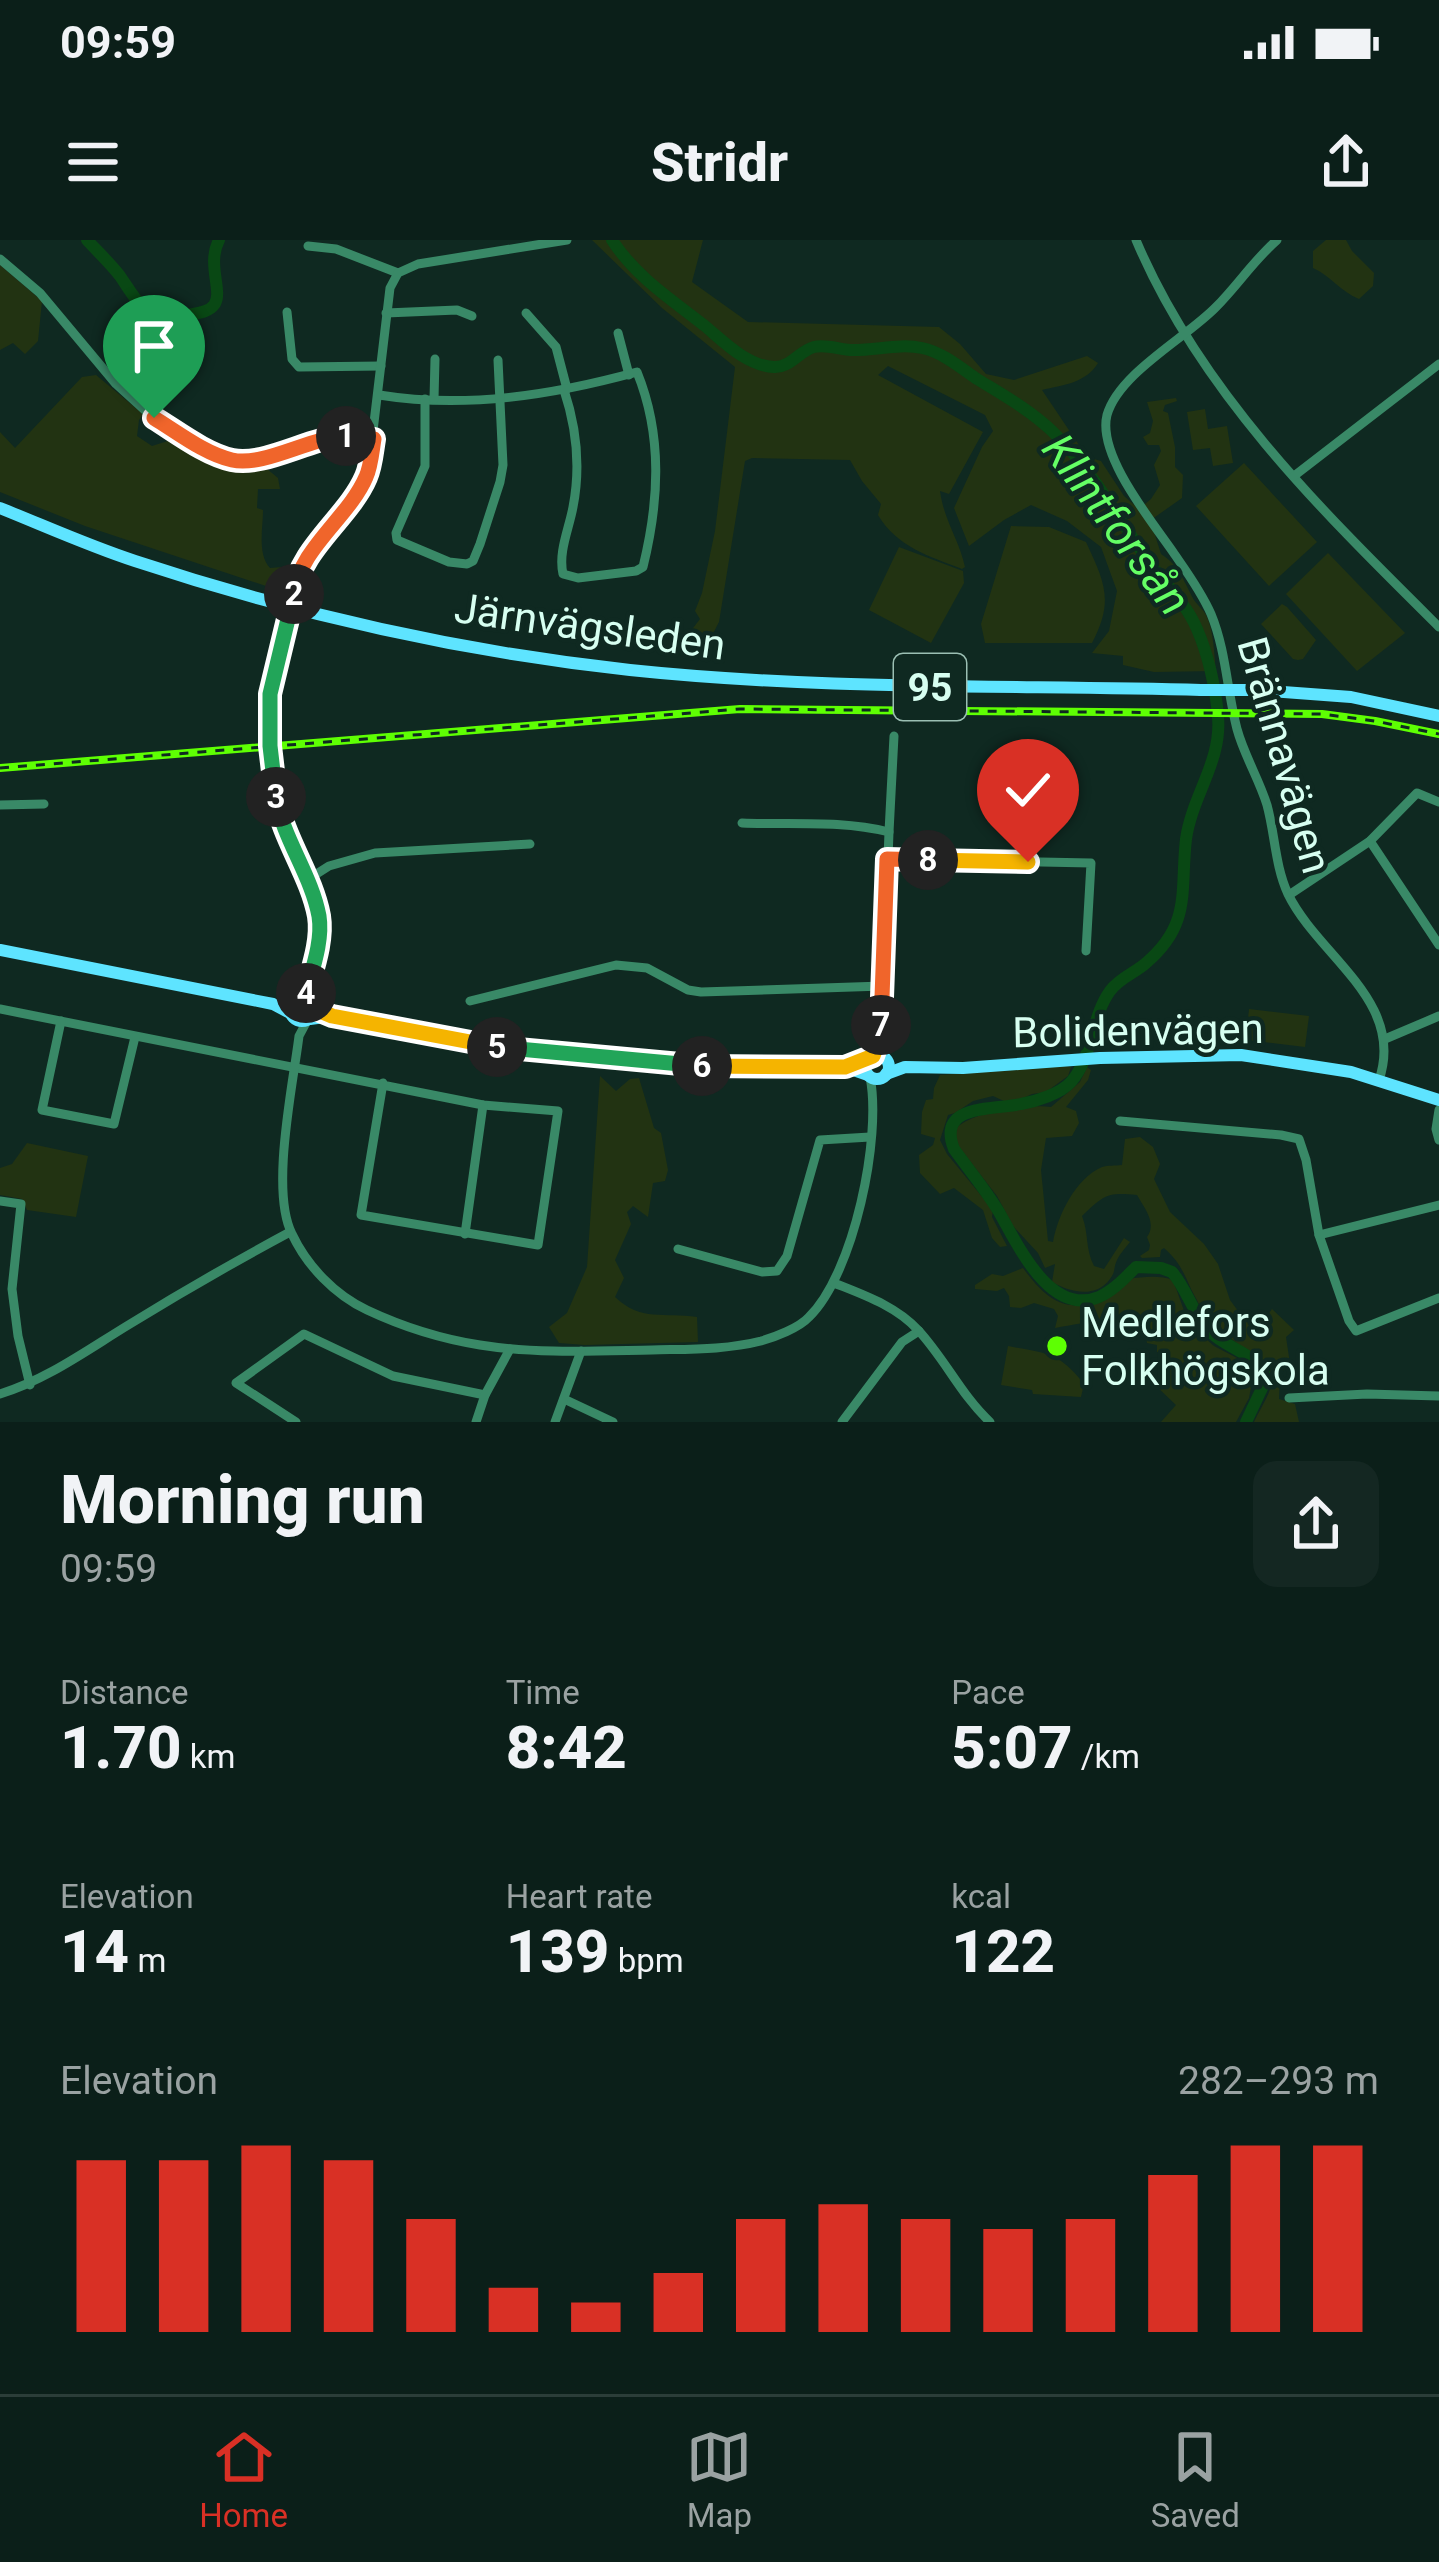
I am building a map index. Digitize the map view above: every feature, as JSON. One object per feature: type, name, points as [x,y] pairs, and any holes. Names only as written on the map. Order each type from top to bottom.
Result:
[{"type":"main road","name":"Järnvägsleden","points":[[0,508],[132,560],[292,607],[490,650],[758,681],[1255,690],[1352,697],[1439,716]]},
{"type":"main road","name":"Bolidenvägen","points":[[0,950],[480,1045],[616,1060],[722,1067],[963,1068],[1241,1055],[1312,1064],[1439,1100]]},
{"type":"street","points":[[567,240],[418,264],[398,273],[386,314],[368,473],[295,582],[272,682],[270,746],[279,817],[307,880],[319,917],[319,935],[301,1010],[283,1176],[290,1232],[326,1283],[364,1309],[417,1329],[510,1348],[700,1348],[756,1342],[807,1320],[834,1283],[866,1175],[880,1036],[894,736]]},
{"type":"street","points":[[1136,240],[1185,334],[1228,396],[1294,476],[1439,627]]},
{"type":"street","name":"Brännavägen","points":[[1277,240],[1212,312],[1132,378],[1106,418],[1107,440],[1144,511],[1210,612],[1236,727],[1267,805],[1289,896],[1310,930],[1364,992],[1384,1039]]},
{"type":"street","points":[[308,246],[336,249],[398,273]]},
{"type":"street","points":[[0,259],[40,293],[116,384],[150,415],[213,452],[230,460],[248,460],[340,435],[374,439]]},
{"type":"street","points":[[386,314],[457,310],[472,316]]},
{"type":"street","points":[[286,312],[292,359],[299,367],[381,366]]},
{"type":"street","points":[[526,313],[556,347],[577,433],[577,477],[560,567],[563,574],[578,578],[625,574],[643,567],[657,483],[652,422],[618,334]]},
{"type":"street","points":[[435,359],[424,466],[397,540],[449,562],[467,564],[480,544],[500,482],[498,360]]},
{"type":"street","points":[[1294,476],[1439,364]]},
{"type":"street","points":[[379,395],[429,399],[538,396],[633,373]]},
{"type":"street","points":[[1289,896],[1370,841],[1418,793],[1439,802]]},
{"type":"street","points":[[0,805],[44,804]]},
{"type":"street","points":[[742,823],[845,824],[889,832]]},
{"type":"street","points":[[1370,841],[1439,945]]},
{"type":"street","points":[[307,880],[329,866],[375,854],[530,844]]},
{"type":"street","points":[[887,859],[1090,863],[1086,951]]},
{"type":"street","points":[[470,1001],[616,965],[647,968],[701,992],[883,986]]},
{"type":"street","points":[[0,1009],[383,1083],[483,1105],[558,1112],[538,1245],[361,1215],[383,1083]]},
{"type":"street","points":[[1379,1080],[1386,1058],[1384,1039],[1439,1016]]},
{"type":"street","points":[[62,1022],[42,1110],[114,1124],[135,1037]]},
{"type":"street","points":[[465,1234],[483,1105]]},
{"type":"street","points":[[1439,1110],[1439,1140]]},
{"type":"street","points":[[1120,1120],[1299,1139],[1319,1235],[1356,1330],[1439,1298]]},
{"type":"street","points":[[678,1249],[762,1272],[777,1271],[787,1256],[820,1141],[870,1138]]},
{"type":"street","points":[[0,1201],[22,1204],[12,1289],[31,1384]]},
{"type":"street","points":[[1319,1235],[1439,1205]]},
{"type":"street","points":[[0,1394],[31,1384],[290,1232]]},
{"type":"street","points":[[834,1283],[890,1308],[919,1331],[977,1417],[990,1422]]},
{"type":"street","points":[[842,1422],[902,1342],[919,1331]]},
{"type":"street","points":[[296,1422],[236,1383],[304,1334],[393,1376],[485,1395]]},
{"type":"street","points":[[476,1422],[510,1348]]},
{"type":"street","points":[[555,1422],[581,1351]]},
{"type":"street","points":[[1289,1398],[1439,1396]]},
{"type":"street","points":[[564,1399],[613,1422]]},
{"type":"green space","points":[[592,240],[703,240],[692,282],[748,322],[939,327],[986,374],[1014,380],[1087,356],[1098,363],[1087,375],[1042,390],[1087,457],[1101,461],[1124,496],[1139,509],[1160,485],[1154,465],[1159,445],[1148,445],[1143,437],[1150,433],[1153,421],[1147,402],[1176,398],[1163,411],[1168,413],[1175,467],[1183,475],[1182,498],[1148,522],[1161,554],[1177,569],[1206,615],[1216,671],[1154,672],[1123,665],[1123,656],[1092,653],[1109,631],[1117,591],[1101,547],[1067,521],[1031,505],[969,546],[954,508],[993,431],[985,415],[888,366],[878,375],[983,432],[949,494],[940,491],[965,567],[926,555],[894,535],[878,515],[881,504],[850,460],[752,458],[745,461],[719,622],[707,642],[692,645],[687,636],[700,619],[695,611],[715,531],[735,367],[662,308]]},
{"type":"green space","points":[[1326,240],[1346,240],[1374,273],[1373,286],[1359,299],[1313,268],[1313,251]]},
{"type":"green space","points":[[0,265],[42,301],[38,341],[25,354],[13,343],[0,350]]},
{"type":"green space","points":[[96,375],[143,414],[137,436],[152,446],[177,438],[228,463],[261,464],[278,478],[280,489],[258,489],[257,508],[263,510],[266,562],[270,568],[295,566],[288,583],[278,590],[85,526],[0,492],[0,432],[15,448],[82,377]]},
{"type":"green space","points":[[1205,409],[1208,429],[1227,426],[1233,463],[1213,466],[1210,448],[1193,450],[1187,412]]},
{"type":"green space","points":[[1244,463],[1317,542],[1269,586],[1196,506]]},
{"type":"green space","points":[[1011,526],[1049,527],[1086,542],[1105,603],[1092,643],[985,643],[981,624]]},
{"type":"green space","points":[[899,547],[963,571],[964,583],[931,643],[869,610]]},
{"type":"green space","points":[[1328,553],[1405,633],[1357,671],[1286,594]]},
{"type":"green space","points":[[1282,604],[1316,640],[1303,659],[1293,659],[1261,624]]},
{"type":"green space","points":[[1249,1009],[1309,1016],[1305,1047],[1246,1040]]},
{"type":"green space","points":[[1071,1067],[1068,1076],[1046,1092],[1006,1102],[993,1096],[948,1115],[940,1140],[993,1210],[1007,1246],[1000,1247],[983,1210],[954,1188],[940,1194],[920,1173],[919,1155],[935,1138],[921,1134],[926,1100],[933,1099],[940,1075]]},
{"type":"green space","points":[[1087,1067],[1091,1070],[1088,1080],[1066,1107],[1076,1111],[1079,1123],[1072,1136],[1046,1138],[1041,1170],[1048,1241],[1053,1242],[1076,1189],[1102,1167],[1122,1165],[1125,1139],[1140,1137],[1153,1147],[1160,1164],[1154,1179],[1170,1212],[1218,1264],[1230,1300],[1244,1319],[1263,1322],[1272,1309],[1294,1330],[1286,1337],[1290,1364],[1280,1374],[1279,1399],[1295,1404],[1299,1422],[1254,1422],[1272,1384],[1269,1368],[1204,1317],[1180,1267],[1164,1248],[1160,1257],[1140,1256],[1149,1250],[1151,1226],[1137,1195],[1106,1196],[1082,1216],[1094,1266],[1104,1269],[1124,1238],[1130,1242],[1104,1285],[1082,1292],[1067,1289],[1052,1282],[1055,1264],[1045,1268],[955,1142],[954,1130],[973,1118],[1014,1108],[1051,1107],[1080,1082]]},
{"type":"green space","points":[[600,1076],[616,1091],[639,1078],[654,1128],[661,1133],[668,1170],[665,1181],[653,1183],[648,1217],[633,1206],[627,1212],[631,1224],[615,1260],[624,1278],[615,1297],[644,1313],[697,1317],[698,1342],[559,1343],[549,1327],[567,1313],[587,1267]]},
{"type":"green space","points":[[27,1143],[88,1156],[76,1217],[27,1210],[22,1199],[0,1195],[0,1168],[12,1164]]},
{"type":"green space","points":[[1023,1268],[1049,1296],[1070,1305],[1100,1303],[1129,1279],[1173,1280],[1191,1330],[1239,1359],[1252,1382],[1236,1422],[1161,1422],[1176,1405],[1154,1384],[1163,1367],[1162,1353],[1157,1352],[1157,1345],[1147,1343],[1145,1331],[1112,1321],[1055,1328],[1058,1316],[1054,1309],[1034,1303],[1010,1307],[1004,1288],[975,1289],[992,1274],[1003,1276]]},
{"type":"green space","points":[[1008,1346],[1059,1360],[1084,1384],[1081,1397],[1033,1394],[1001,1385]]},
{"type":"waterway","name":"Klintforsån","points":[[87,240],[146,310],[163,317],[202,312],[214,305],[219,240]]},
{"type":"waterway","name":"Klintforsån","points":[[612,240],[655,287],[754,362],[780,367],[818,346],[922,348],[1016,403],[1052,431],[1079,461],[1192,620],[1211,672],[1218,733],[1189,823],[1181,906],[1171,934],[1161,949],[1110,991],[1084,1061],[1066,1086],[1034,1101],[960,1116],[951,1134],[954,1149],[1026,1259],[1065,1297],[1099,1297],[1136,1267],[1172,1272],[1209,1331],[1264,1371],[1264,1384],[1246,1422]]},
{"type":"railway","points":[[0,768],[740,709],[1322,714],[1439,734]]},
{"type":"place","name":"Medlefors Folkhögskola","points":[[1057,1346]]},
{"type":"route","points":[[154,418],[230,460],[248,460],[340,435],[374,439],[360,489],[295,582],[270,694],[270,746],[279,817],[319,917],[304,998],[320,1011],[480,1045],[616,1060],[722,1067],[845,1067],[873,1056],[880,1036],[887,859],[1028,862]]}]
